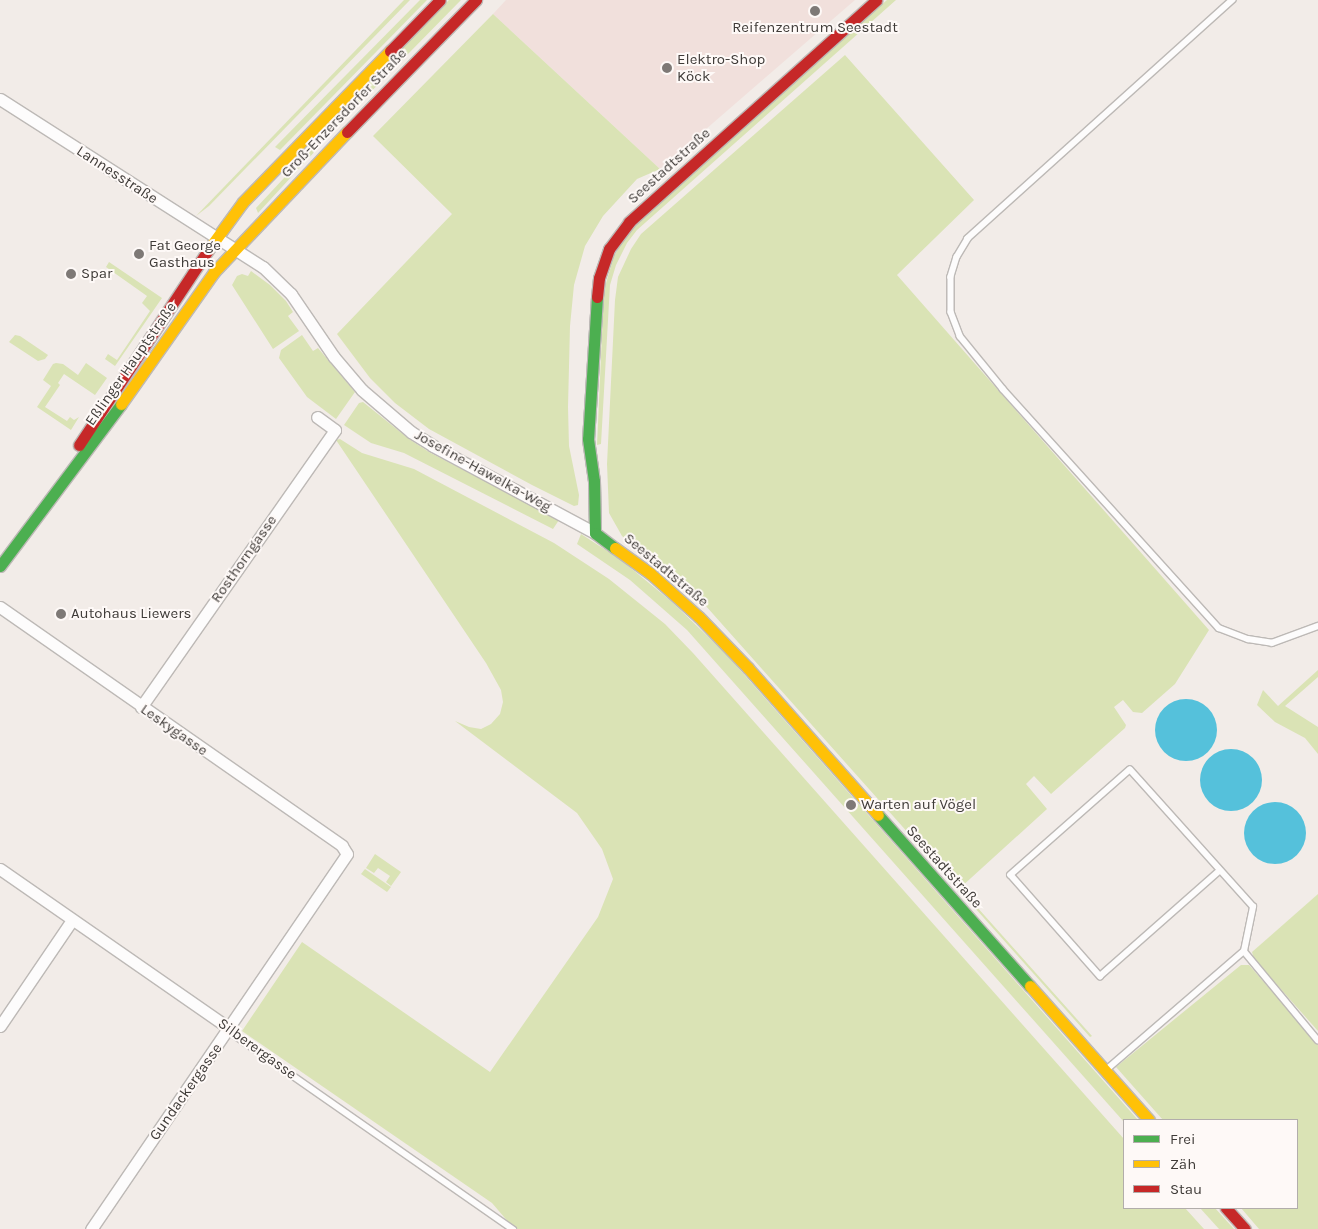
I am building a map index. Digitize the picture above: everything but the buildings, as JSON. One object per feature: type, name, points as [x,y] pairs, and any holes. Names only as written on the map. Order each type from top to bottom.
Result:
[{"type":"street","name":"Groß-Enzersdorfer Straße","points":[[216,238],[257,187],[440,0]]},
{"type":"street","name":"Groß-Enzersdorfer Straße","points":[[235,249],[476,0]]},
{"type":"street","name":"Seestadtstraße","points":[[876,0],[629,222],[610,250],[600,278],[594,320],[588,439],[594,481],[595,533],[651,574],[717,636],[1148,1119]]},
{"type":"street","name":"Lannesstraße","points":[[0,99],[235,249]]},
{"type":"street","name":"Eßlinger Hauptstraße","points":[[51,496],[83,438],[207,255],[216,238]]},
{"type":"street","name":"Eßlinger Hauptstraße","points":[[0,566],[51,496],[85,455],[214,272],[235,249]]},
{"type":"street","name":"Josefine-Hawelka-Weg","points":[[235,249],[263,267],[291,294],[334,357],[362,390],[390,415],[433,446],[595,533]]},
{"type":"street","name":"Rosthorngasse","points":[[141,707],[335,430],[317,417]]},
{"type":"street","name":"Leskygasse","points":[[0,607],[342,846],[348,854]]},
{"type":"street","name":"Gundackergasse","points":[[91,1229],[230,1029],[348,854]]},
{"type":"street","name":"Silberergasse","points":[[0,869],[230,1029]]},
{"type":"street","points":[[0,1026],[72,920]]},
{"type":"street","points":[[1227,1209],[1245,1229]]},
{"type":"lane","points":[[1233,0],[968,239],[957,256],[951,277],[951,312],[960,336],[1003,389],[1219,628],[1248,639],[1272,644],[1318,626]]},
{"type":"lane","points":[[1105,1071],[1244,951],[1253,907],[1130,770],[1011,876],[1100,976],[1219,870]]},
{"type":"lane","points":[[1244,951],[1318,1040]]},
{"type":"lane","name":"Silberergasse","points":[[230,1029],[236,1036],[513,1229]]},
{"type":"shaded area","points":[[506,0],[855,0],[660,169],[493,14]]},
{"type":"green space","points":[[404,0],[410,0],[209,206],[196,216]]},
{"type":"green space","points":[[420,0],[427,0],[280,150],[275,147]]},
{"type":"green space","points":[[449,0],[461,0],[354,109],[258,213],[256,208],[312,148],[342,109]]},
{"type":"green space","points":[[887,0],[896,0],[637,230],[627,243],[616,265],[610,285],[601,444],[597,445],[604,290],[614,256],[622,242],[649,210]]},
{"type":"green space","points":[[493,14],[660,169],[637,179],[603,216],[585,246],[574,285],[570,326],[568,407],[569,446],[579,495],[578,505],[574,506],[429,429],[395,403],[370,378],[337,334],[452,214],[373,136]]},
{"type":"green space","points":[[845,55],[974,200],[897,275],[1209,630],[1175,684],[1142,713],[1133,712],[1123,700],[1114,707],[1126,725],[1125,728],[1051,794],[1034,776],[1026,784],[1047,809],[960,888],[1092,1036],[1090,1037],[705,605],[622,536],[609,513],[607,464],[615,300],[618,277],[631,249],[641,234]]},
{"type":"green space","points":[[109,262],[162,298],[115,366],[105,359],[108,354],[117,360],[150,311],[142,303],[147,296],[106,267]]},
{"type":"green space","points":[[251,271],[270,285],[286,301],[293,312],[288,316],[299,331],[273,349],[232,285],[237,276],[242,274],[248,276]]},
{"type":"green space","points":[[15,335],[20,336],[48,355],[45,359],[38,361],[9,342]]},
{"type":"green space","points":[[302,335],[313,351],[318,348],[355,392],[336,419],[307,397],[279,358],[281,350]]},
{"type":"green space","points":[[86,363],[107,378],[95,395],[64,374],[58,383],[60,385],[45,407],[67,421],[70,417],[74,420],[79,417],[71,430],[37,407],[51,386],[43,380],[53,364],[63,364],[78,375]]},
{"type":"green space","points":[[363,402],[409,439],[429,452],[559,520],[553,529],[404,453],[371,443],[344,425],[359,403]]},
{"type":"green space","points":[[340,439],[362,453],[414,469],[554,543],[609,579],[665,624],[693,653],[1123,1138],[1123,1209],[1186,1209],[1204,1229],[518,1229],[510,1224],[492,1203],[242,1031],[302,942],[490,1072],[598,917],[613,879],[602,849],[577,813],[455,721],[469,727],[481,729],[491,724],[500,714],[503,702],[501,690],[486,663],[336,440]]},
{"type":"green space","points":[[581,534],[621,560],[672,602],[726,654],[1137,1119],[1123,1119],[1123,1121],[687,630],[630,580],[577,544]]},
{"type":"green space","points":[[1318,670],[1318,677],[1285,706],[1318,727],[1318,754],[1305,738],[1275,722],[1257,705],[1263,690],[1278,706]]},
{"type":"green space","points":[[375,854],[401,872],[391,886],[386,882],[390,876],[378,868],[374,873],[366,868]]},
{"type":"green space","points":[[365,869],[391,887],[387,892],[361,874]]},
{"type":"green space","points":[[1318,894],[1318,1031],[1254,959],[1252,952]]},
{"type":"green space","points":[[1241,965],[1249,965],[1318,1044],[1318,1229],[1259,1229],[1242,1209],[1298,1209],[1298,1119],[1162,1119],[1116,1067]]},
{"type":"green space","points":[[1201,1209],[1216,1209],[1234,1229],[1219,1229]]},
{"type":"water","points":[[1180,699],[1192,699],[1208,708],[1215,718],[1217,730],[1215,742],[1208,752],[1192,761],[1180,761],[1169,756],[1160,747],[1155,736],[1155,724],[1160,713],[1169,704]]},
{"type":"water","points":[[1225,749],[1237,749],[1253,758],[1260,768],[1262,780],[1260,792],[1253,802],[1237,811],[1225,811],[1214,806],[1205,797],[1200,786],[1200,774],[1205,763],[1214,754]]},
{"type":"water","points":[[1269,802],[1281,802],[1297,811],[1304,821],[1306,833],[1304,845],[1297,855],[1281,864],[1269,864],[1258,859],[1249,850],[1244,839],[1244,827],[1249,816],[1258,807]]},
{"type":"traffic: fast","points":[[597,297],[588,439],[594,481],[595,533],[615,548]]},
{"type":"traffic: fast","points":[[0,566],[121,404]]},
{"type":"traffic: fast","points":[[878,815],[1030,986]]},
{"type":"traffic: slow","points":[[208,250],[243,202],[390,51]]},
{"type":"traffic: slow","points":[[121,404],[214,272],[347,132]]},
{"type":"traffic: slow","points":[[615,548],[651,574],[699,617],[748,668],[878,815]]},
{"type":"traffic: slow","points":[[1030,986],[1148,1119]]},
{"type":"traffic: jam","points":[[390,51],[440,0]]},
{"type":"traffic: jam","points":[[347,132],[476,0]]},
{"type":"traffic: jam","points":[[597,297],[599,278],[609,249],[629,222],[876,0]]},
{"type":"traffic: jam","points":[[79,445],[208,250]]},
{"type":"traffic: jam","points":[[1227,1209],[1245,1229]]},
{"type":"place","name":"Reifenzentrum Seestadt","points":[[815,11]]},
{"type":"place","name":"Elektro-Shop Köck","points":[[667,68]]},
{"type":"place","name":"Fat George Gasthaus","points":[[139,254]]},
{"type":"place","name":"Spar","points":[[71,274]]},
{"type":"place","name":"Autohaus Liewers","points":[[61,614]]},
{"type":"place","name":"Warten auf Vögel","points":[[851,805]]}]
